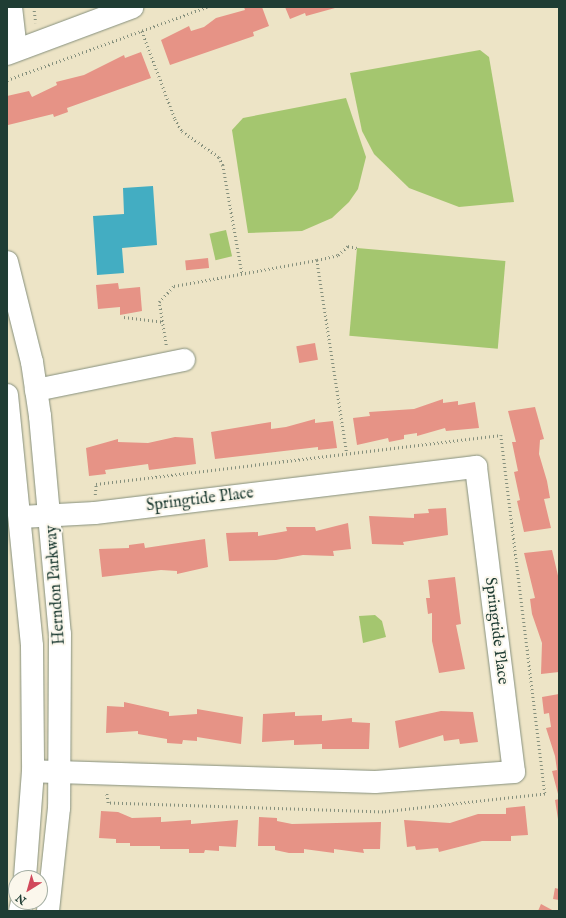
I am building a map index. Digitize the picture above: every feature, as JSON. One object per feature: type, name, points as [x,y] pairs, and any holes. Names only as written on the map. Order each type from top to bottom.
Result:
[{"type":"street","points":[[11,7],[12,52],[133,7]]},
{"type":"street","name":"Herndon Parkway","points":[[7,262],[36,390],[51,516],[60,634],[61,772],[48,911]]},
{"type":"street","points":[[36,390],[184,360]]},
{"type":"street","name":"Herndon Parkway","points":[[7,395],[21,517],[32,646],[33,771],[26,870]]},
{"type":"street","name":"Springtide Place","points":[[21,517],[51,516],[476,467],[514,772],[375,782],[33,771]]},
{"type":"path","points":[[7,80],[207,7]]},
{"type":"path","points":[[142,31],[175,119],[182,131],[219,157],[223,165],[242,273]]},
{"type":"path","points":[[165,349],[167,341],[160,302],[174,286],[317,260],[338,255],[348,246],[357,248]]},
{"type":"path","points":[[317,260],[347,453]]},
{"type":"path","points":[[124,317],[163,322]]},
{"type":"path","points":[[89,498],[95,497],[96,484],[501,435],[545,794],[383,812],[108,803],[106,788],[100,788]]},
{"type":"green space","points":[[480,50],[489,57],[514,202],[459,207],[409,188],[374,154],[362,131],[350,73]]},
{"type":"green space","points":[[346,98],[366,157],[358,189],[349,202],[332,218],[302,231],[248,233],[232,130],[243,118]]},
{"type":"green space","points":[[226,230],[232,256],[216,260],[209,234]]},
{"type":"green space","points":[[357,248],[505,261],[498,349],[349,336]]},
{"type":"green space","points":[[375,615],[382,621],[386,637],[363,643],[359,616]]},
{"type":"water","points":[[153,186],[157,245],[122,248],[124,273],[97,275],[93,216],[124,214],[123,188]]},
{"type":"building","points":[[244,7],[262,7],[269,26],[253,32],[254,36],[170,65],[161,40],[189,26],[191,31],[204,27],[216,18],[245,10]]},
{"type":"building","points":[[285,7],[335,8],[306,16],[305,13],[290,19]]},
{"type":"building","points":[[141,52],[151,78],[67,108],[68,112],[54,117],[53,114],[8,125],[7,96],[29,91],[32,97],[57,85],[56,82],[84,75],[124,55],[125,58]]},
{"type":"building","points":[[208,258],[209,268],[186,270],[185,260]]},
{"type":"building","points":[[118,283],[119,289],[140,287],[142,311],[120,315],[120,307],[98,309],[96,285]]},
{"type":"building","points":[[315,343],[318,360],[299,363],[296,346]]},
{"type":"building","points":[[443,399],[443,403],[458,401],[458,405],[475,402],[479,428],[446,431],[445,428],[417,436],[417,433],[404,435],[404,439],[389,442],[388,438],[357,445],[353,418],[370,416],[369,412],[414,409]]},
{"type":"building","points":[[535,407],[544,439],[540,440],[539,454],[547,481],[550,498],[544,499],[551,528],[524,532],[517,501],[520,500],[514,472],[518,471],[512,442],[516,442],[508,411]]},
{"type":"building","points":[[315,419],[315,423],[333,421],[337,448],[318,450],[318,447],[215,459],[211,432],[271,422],[271,429],[286,427]]},
{"type":"building","points":[[175,437],[193,438],[196,464],[149,470],[148,464],[105,470],[106,474],[89,476],[86,448],[118,439],[118,442],[148,443]]},
{"type":"building","points":[[446,508],[448,535],[403,542],[404,545],[372,544],[369,516],[414,518],[414,514],[429,513],[428,509]]},
{"type":"building","points":[[348,523],[351,549],[333,551],[334,556],[303,555],[276,560],[229,561],[226,533],[258,532],[258,536],[287,531],[286,527],[315,527],[316,531]]},
{"type":"building","points":[[205,539],[208,567],[177,574],[177,571],[161,570],[102,577],[99,549],[129,548],[129,545],[144,543],[145,548]]},
{"type":"building","points":[[552,550],[559,580],[559,672],[541,674],[542,643],[532,614],[530,599],[535,598],[524,553]]},
{"type":"building","points":[[455,577],[461,624],[456,625],[465,669],[439,673],[432,641],[432,613],[428,614],[426,598],[430,598],[428,580]]},
{"type":"building","points":[[559,694],[558,794],[552,771],[557,770],[555,756],[546,728],[551,727],[549,713],[544,714],[542,697]]},
{"type":"building","points":[[124,702],[169,712],[169,716],[197,714],[197,709],[243,717],[241,744],[197,737],[197,741],[183,740],[182,744],[167,743],[167,739],[138,734],[138,731],[106,733],[107,706],[124,707]]},
{"type":"building","points":[[441,711],[473,712],[478,742],[460,744],[459,739],[444,741],[443,735],[399,748],[395,721]]},
{"type":"building","points":[[295,712],[295,716],[322,715],[322,721],[352,718],[352,722],[370,723],[369,749],[322,749],[322,744],[294,745],[294,740],[262,742],[263,714]]},
{"type":"building","points":[[559,799],[559,819],[558,819],[555,800]]},
{"type":"building","points":[[525,806],[528,835],[511,836],[511,841],[482,841],[439,852],[438,848],[416,850],[415,846],[407,847],[404,820],[450,823],[478,814],[506,814],[506,808]]},
{"type":"building","points":[[101,811],[118,812],[132,818],[161,817],[161,822],[191,820],[191,824],[238,820],[236,847],[219,846],[219,851],[205,850],[204,853],[189,853],[189,849],[160,849],[160,846],[130,846],[130,843],[116,843],[116,839],[99,838]]},
{"type":"building","points":[[259,817],[277,818],[277,821],[292,824],[381,822],[380,849],[363,849],[364,853],[334,849],[334,853],[304,849],[304,853],[289,853],[275,850],[275,846],[258,846]]},
{"type":"building","points":[[555,888],[559,889],[559,900],[553,899]]},
{"type":"building","points":[[541,904],[554,911],[538,911]]}]
